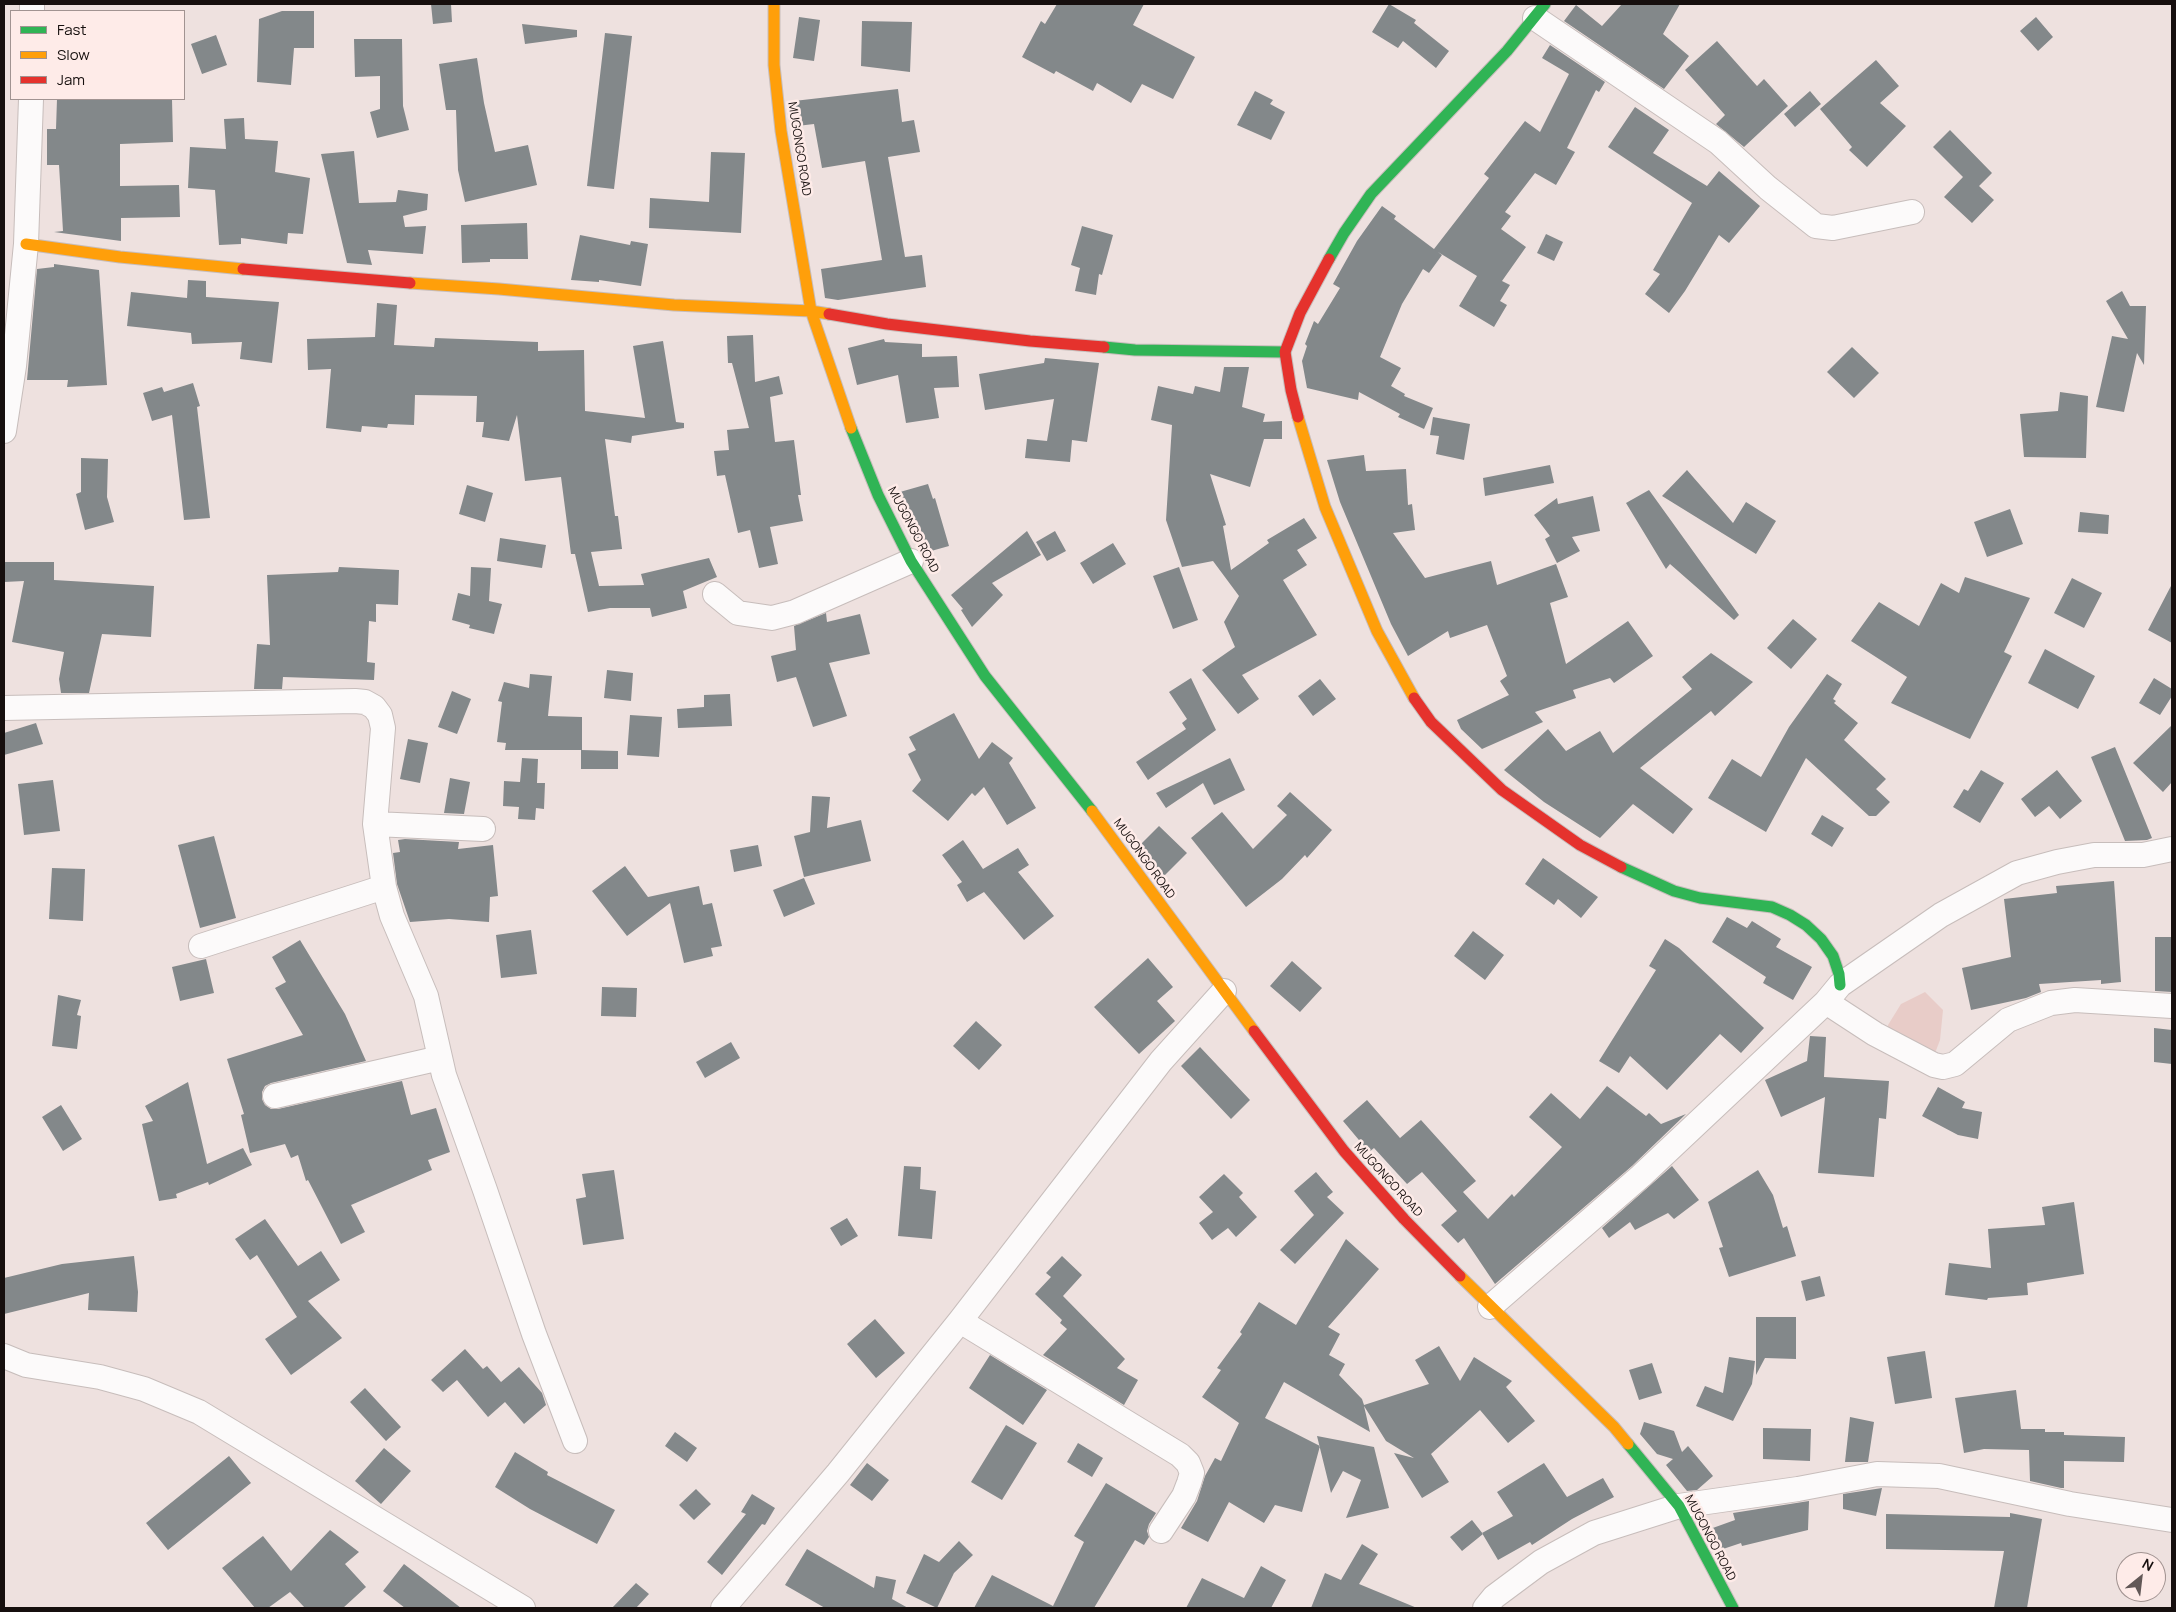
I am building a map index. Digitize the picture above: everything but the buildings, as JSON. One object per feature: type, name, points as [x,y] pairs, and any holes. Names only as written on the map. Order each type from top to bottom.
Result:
[{"type":"street","name":"MUGONGO ROAD","points":[[774,4],[774,64],[781,131],[811,311],[847,418],[867,469],[910,561],[985,676],[1105,828],[1344,1151],[1404,1219],[1490,1307],[1614,1427],[1679,1506],[1733,1608]]},
{"type":"street","points":[[1833,994],[1839,974],[1833,956],[1821,939],[1798,920],[1772,907],[1700,898],[1674,891],[1616,864],[1580,844],[1535,815],[1502,790],[1431,722],[1408,690],[1377,631],[1351,573],[1325,507],[1303,436],[1291,390],[1285,352],[1300,313],[1344,233],[1371,194],[1507,51],[1540,11],[1718,142],[1768,188],[1816,226],[1833,228],[1912,212]]},
{"type":"street","points":[[4,431],[14,366],[26,244],[31,100]]},
{"type":"street","points":[[26,244],[120,257],[358,280],[499,289],[674,305],[811,311],[887,324],[1030,341],[1136,350],[1285,352]]},
{"type":"street","points":[[715,594],[738,613],[772,618],[795,612],[910,561]]},
{"type":"street","points":[[4,708],[354,701],[366,702],[374,707],[380,715],[383,728],[376,824],[384,887],[392,916],[426,996],[444,1076],[486,1190],[534,1334],[575,1441]]},
{"type":"street","points":[[376,824],[483,828]]},
{"type":"street","points":[[1490,1307],[1642,1176],[1833,994],[1941,915],[2017,873],[2057,862],[2094,855],[2143,855],[2172,849]]},
{"type":"street","points":[[201,946],[384,887]]},
{"type":"street","points":[[723,1608],[838,1473],[960,1321],[1161,1062],[1224,991]]},
{"type":"street","points":[[1833,994],[1875,1034],[1934,1065],[1943,1067],[1954,1064],[2008,1020],[2051,1003],[2074,1000],[2172,1006]]},
{"type":"street","points":[[275,1096],[440,1058]]},
{"type":"street","points":[[960,1321],[1172,1450],[1188,1463],[1192,1473],[1184,1496],[1161,1531]]},
{"type":"street","points":[[4,1356],[26,1366],[100,1377],[144,1389],[199,1412],[523,1608]]},
{"type":"street","points":[[1485,1608],[1494,1597],[1541,1562],[1594,1533],[1679,1506],[1798,1489],[1877,1474],[1939,1476],[2070,1504],[2172,1520]]},
{"type":"shaded area","points":[[1925,992],[1943,1010],[1940,1040],[1932,1061],[1886,1053],[1888,1025],[1901,1004]]},
{"type":"traffic: fast","points":[[1329,259],[1344,233],[1371,194],[1507,51],[1545,4]]},
{"type":"traffic: fast","points":[[1104,347],[1135,350],[1285,352]]},
{"type":"traffic: fast","points":[[851,428],[878,495],[911,561],[985,676],[1092,811]]},
{"type":"traffic: fast","points":[[1621,867],[1674,891],[1700,898],[1772,907],[1790,915],[1806,925],[1821,939],[1833,956],[1839,974],[1840,985]]},
{"type":"traffic: fast","points":[[1628,1444],[1679,1506],[1733,1608]]},
{"type":"traffic: slow","points":[[774,4],[774,65],[781,131],[811,311],[851,428]]},
{"type":"traffic: slow","points":[[26,244],[120,257],[243,269]]},
{"type":"traffic: slow","points":[[410,283],[674,305],[811,311],[829,314]]},
{"type":"traffic: slow","points":[[1298,417],[1325,507],[1377,631],[1414,698]]},
{"type":"traffic: slow","points":[[1092,811],[1254,1031]]},
{"type":"traffic: slow","points":[[1460,1276],[1614,1427],[1628,1444]]},
{"type":"traffic: jam","points":[[1298,417],[1291,390],[1285,352],[1300,313],[1329,259]]},
{"type":"traffic: jam","points":[[243,269],[410,283]]},
{"type":"traffic: jam","points":[[829,314],[887,324],[1030,341],[1104,347]]},
{"type":"traffic: jam","points":[[1414,698],[1431,722],[1502,790],[1580,845],[1621,867]]},
{"type":"traffic: jam","points":[[1254,1031],[1344,1151],[1404,1219],[1460,1276]]}]
